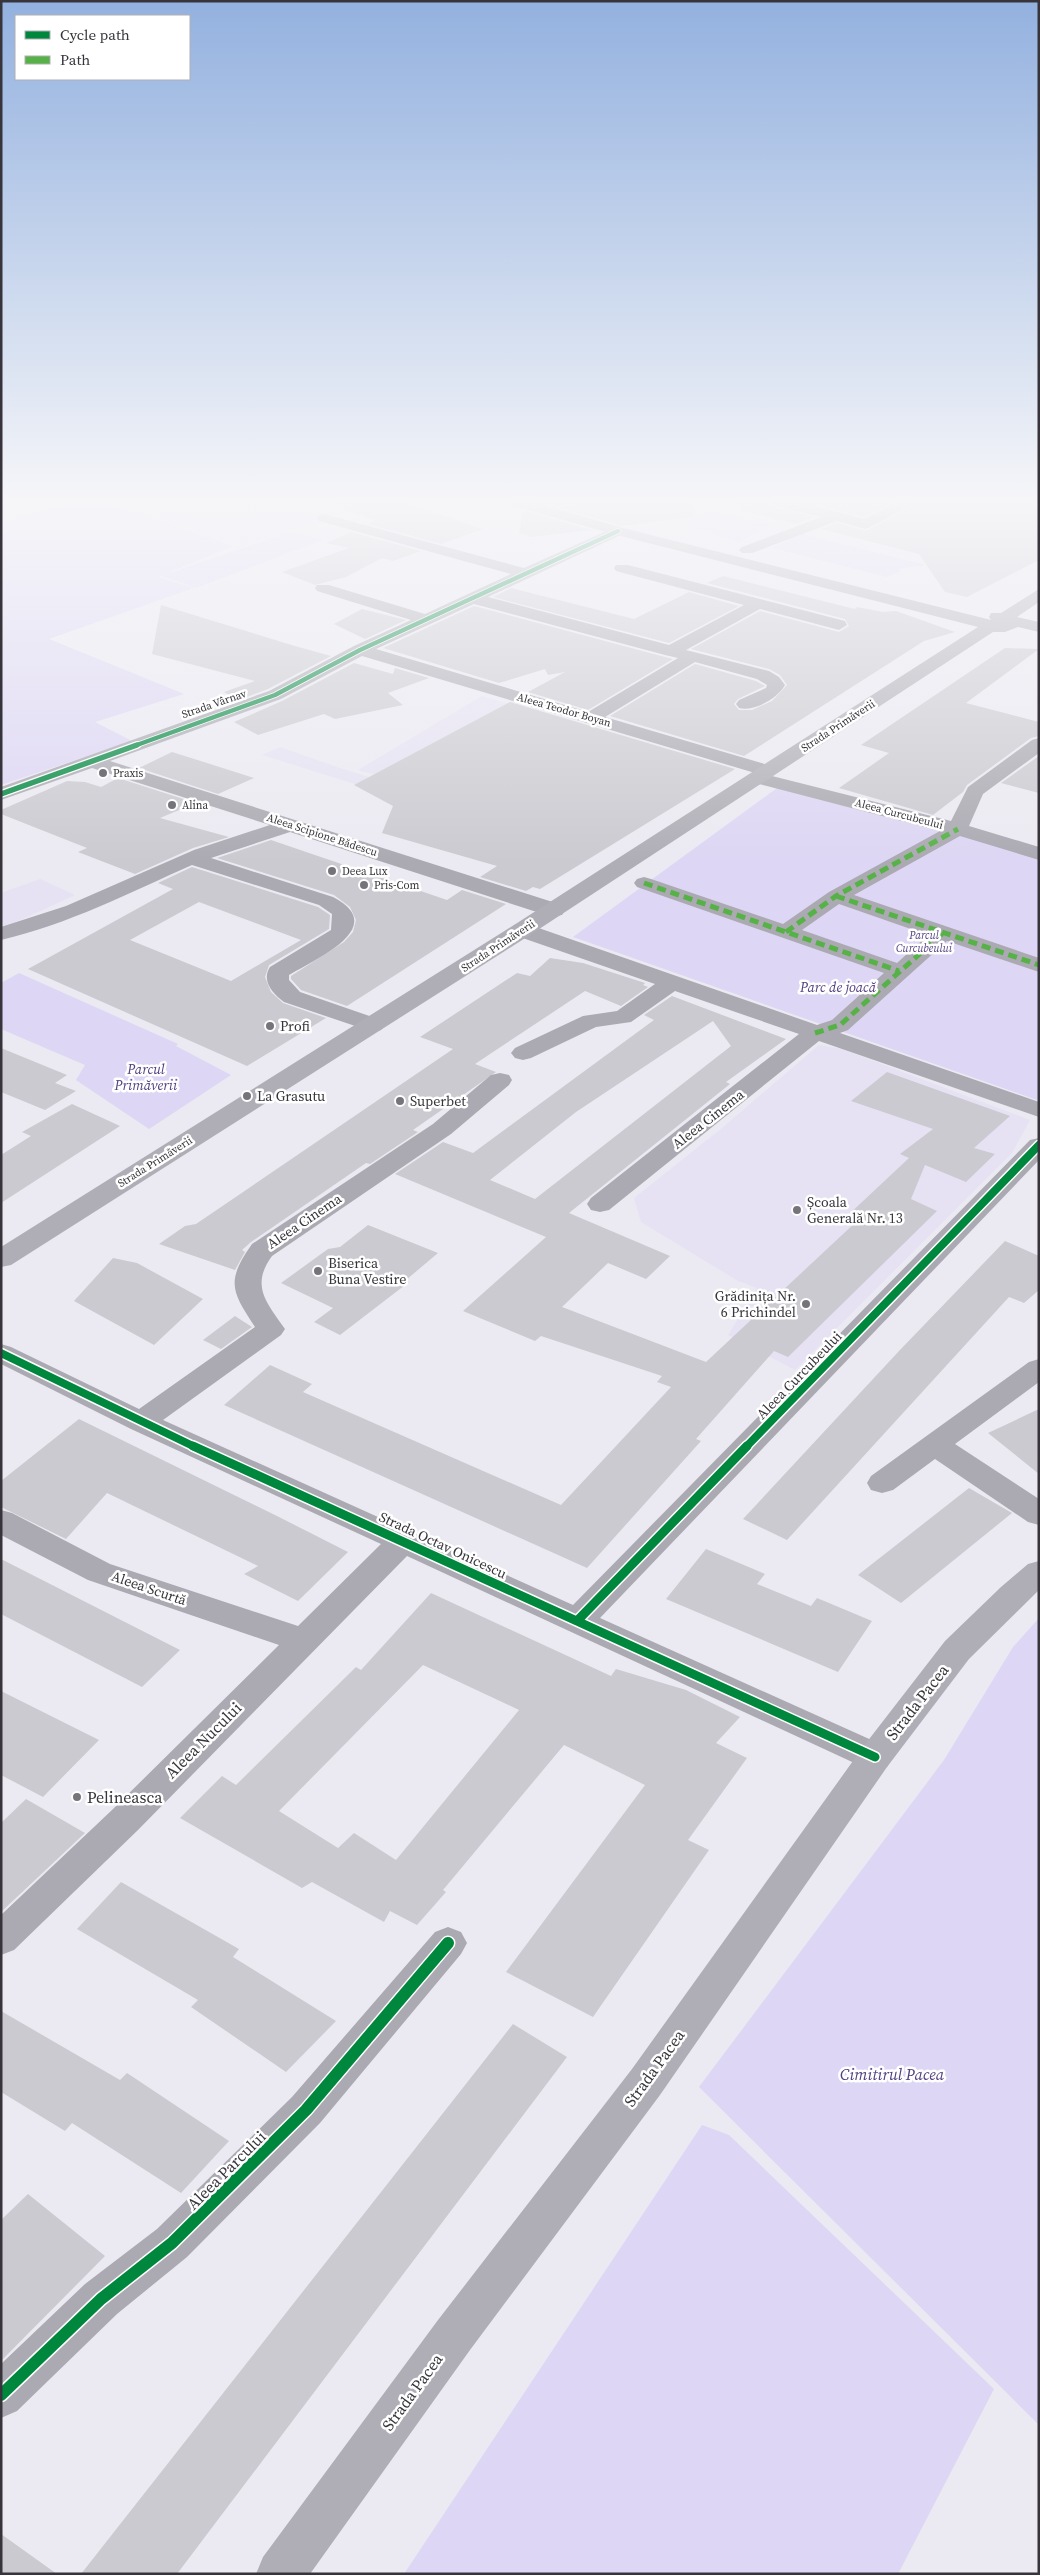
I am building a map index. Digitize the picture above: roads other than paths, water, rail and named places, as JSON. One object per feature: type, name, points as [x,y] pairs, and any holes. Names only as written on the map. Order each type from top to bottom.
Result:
[{"type":"main road","points":[[997,622],[1039,638]]},
{"type":"main road","name":"Strada Primăverii","points":[[1,1259],[554,910],[997,622]]},
{"type":"main road","points":[[998,622],[1039,627]]},
{"type":"main road","name":"Strada Pacea","points":[[280,2574],[454,2334],[646,2082],[875,1757],[957,1650],[1012,1595],[1039,1572]]},
{"type":"street","name":"Strada Vârnav","points":[[1,794],[275,695],[417,622]]},
{"type":"street","points":[[563,622],[763,675],[774,681],[776,685],[773,691],[745,704]]},
{"type":"street","points":[[671,651],[724,622]]},
{"type":"street","points":[[828,622],[839,625]]},
{"type":"street","name":"Aleea Teodor Boyan","points":[[360,650],[590,718],[763,774]]},
{"type":"street","points":[[590,718],[692,657]]},
{"type":"street","points":[[786,932],[836,896],[958,829],[975,791],[1039,744]]},
{"type":"street","name":"Aleea Scipione Bădescu","points":[[91,761],[554,910]]},
{"type":"street","name":"Aleea Curcubeului","points":[[763,774],[1039,854]]},
{"type":"street","points":[[1,934],[36,927],[192,858],[242,839],[291,825]]},
{"type":"street","points":[[192,858],[326,901],[340,908],[345,917],[345,926],[340,934],[278,972],[277,980],[281,989],[292,997],[373,1025]]},
{"type":"street","points":[[644,883],[900,971]]},
{"type":"street","points":[[836,896],[1039,965]]},
{"type":"street","points":[[522,930],[1039,1110]]},
{"type":"street","name":"Aleea Cinema","points":[[600,1204],[816,1033],[840,1025],[944,933]]},
{"type":"street","points":[[523,1053],[591,1021],[623,1016],[673,982]]},
{"type":"street","name":"Aleea Cinema","points":[[141,1422],[271,1329],[252,1301],[247,1284],[247,1272],[262,1250],[442,1129],[500,1080]]},
{"type":"street","name":"Aleea Curcubeului","points":[[577,1621],[1039,1145]]},
{"type":"street","name":"Strada Octav Onicescu","points":[[1,1353],[141,1422],[404,1540],[875,1757]]},
{"type":"street","points":[[882,1483],[1039,1368]]},
{"type":"street","points":[[934,1444],[1039,1514]]},
{"type":"street","name":"Aleea Scurtă","points":[[1,1521],[99,1572],[303,1640]]},
{"type":"street","name":"Aleea Nucului","points":[[1,1939],[125,1820],[404,1540]]},
{"type":"street","name":"Aleea Parcului","points":[[1,2395],[101,2299],[172,2243],[306,2110],[448,1943]]},
{"type":"place","name":"Praxis","points":[[103,773]]},
{"type":"place","name":"Alina","points":[[172,805]]},
{"type":"place","name":"Deea Lux","points":[[332,871]]},
{"type":"place","name":"Pris-Com","points":[[364,885]]},
{"type":"place","name":"Profi","points":[[270,1026]]},
{"type":"place","name":"La Grasutu","points":[[247,1096]]},
{"type":"place","name":"Superbet","points":[[400,1101]]},
{"type":"place","name":"Școala Generală Nr. 13","points":[[797,1210]]},
{"type":"place","name":"Biserica Buna Vestire","points":[[318,1271]]},
{"type":"place","name":"Grădinița Nr. 6 Prichindel","points":[[806,1304]]},
{"type":"place","name":"Pelineasca","points":[[77,1797]]},
{"type":"park label","name":"Parcul Curcubeului","points":[[924,941]]},
{"type":"park label","name":"Parc de joacă","points":[[838,987]]},
{"type":"park label","name":"Parcul Primăverii","points":[[146,1078]]},
{"type":"park label","name":"Cimitirul Pacea","points":[[892,2074]]}]
